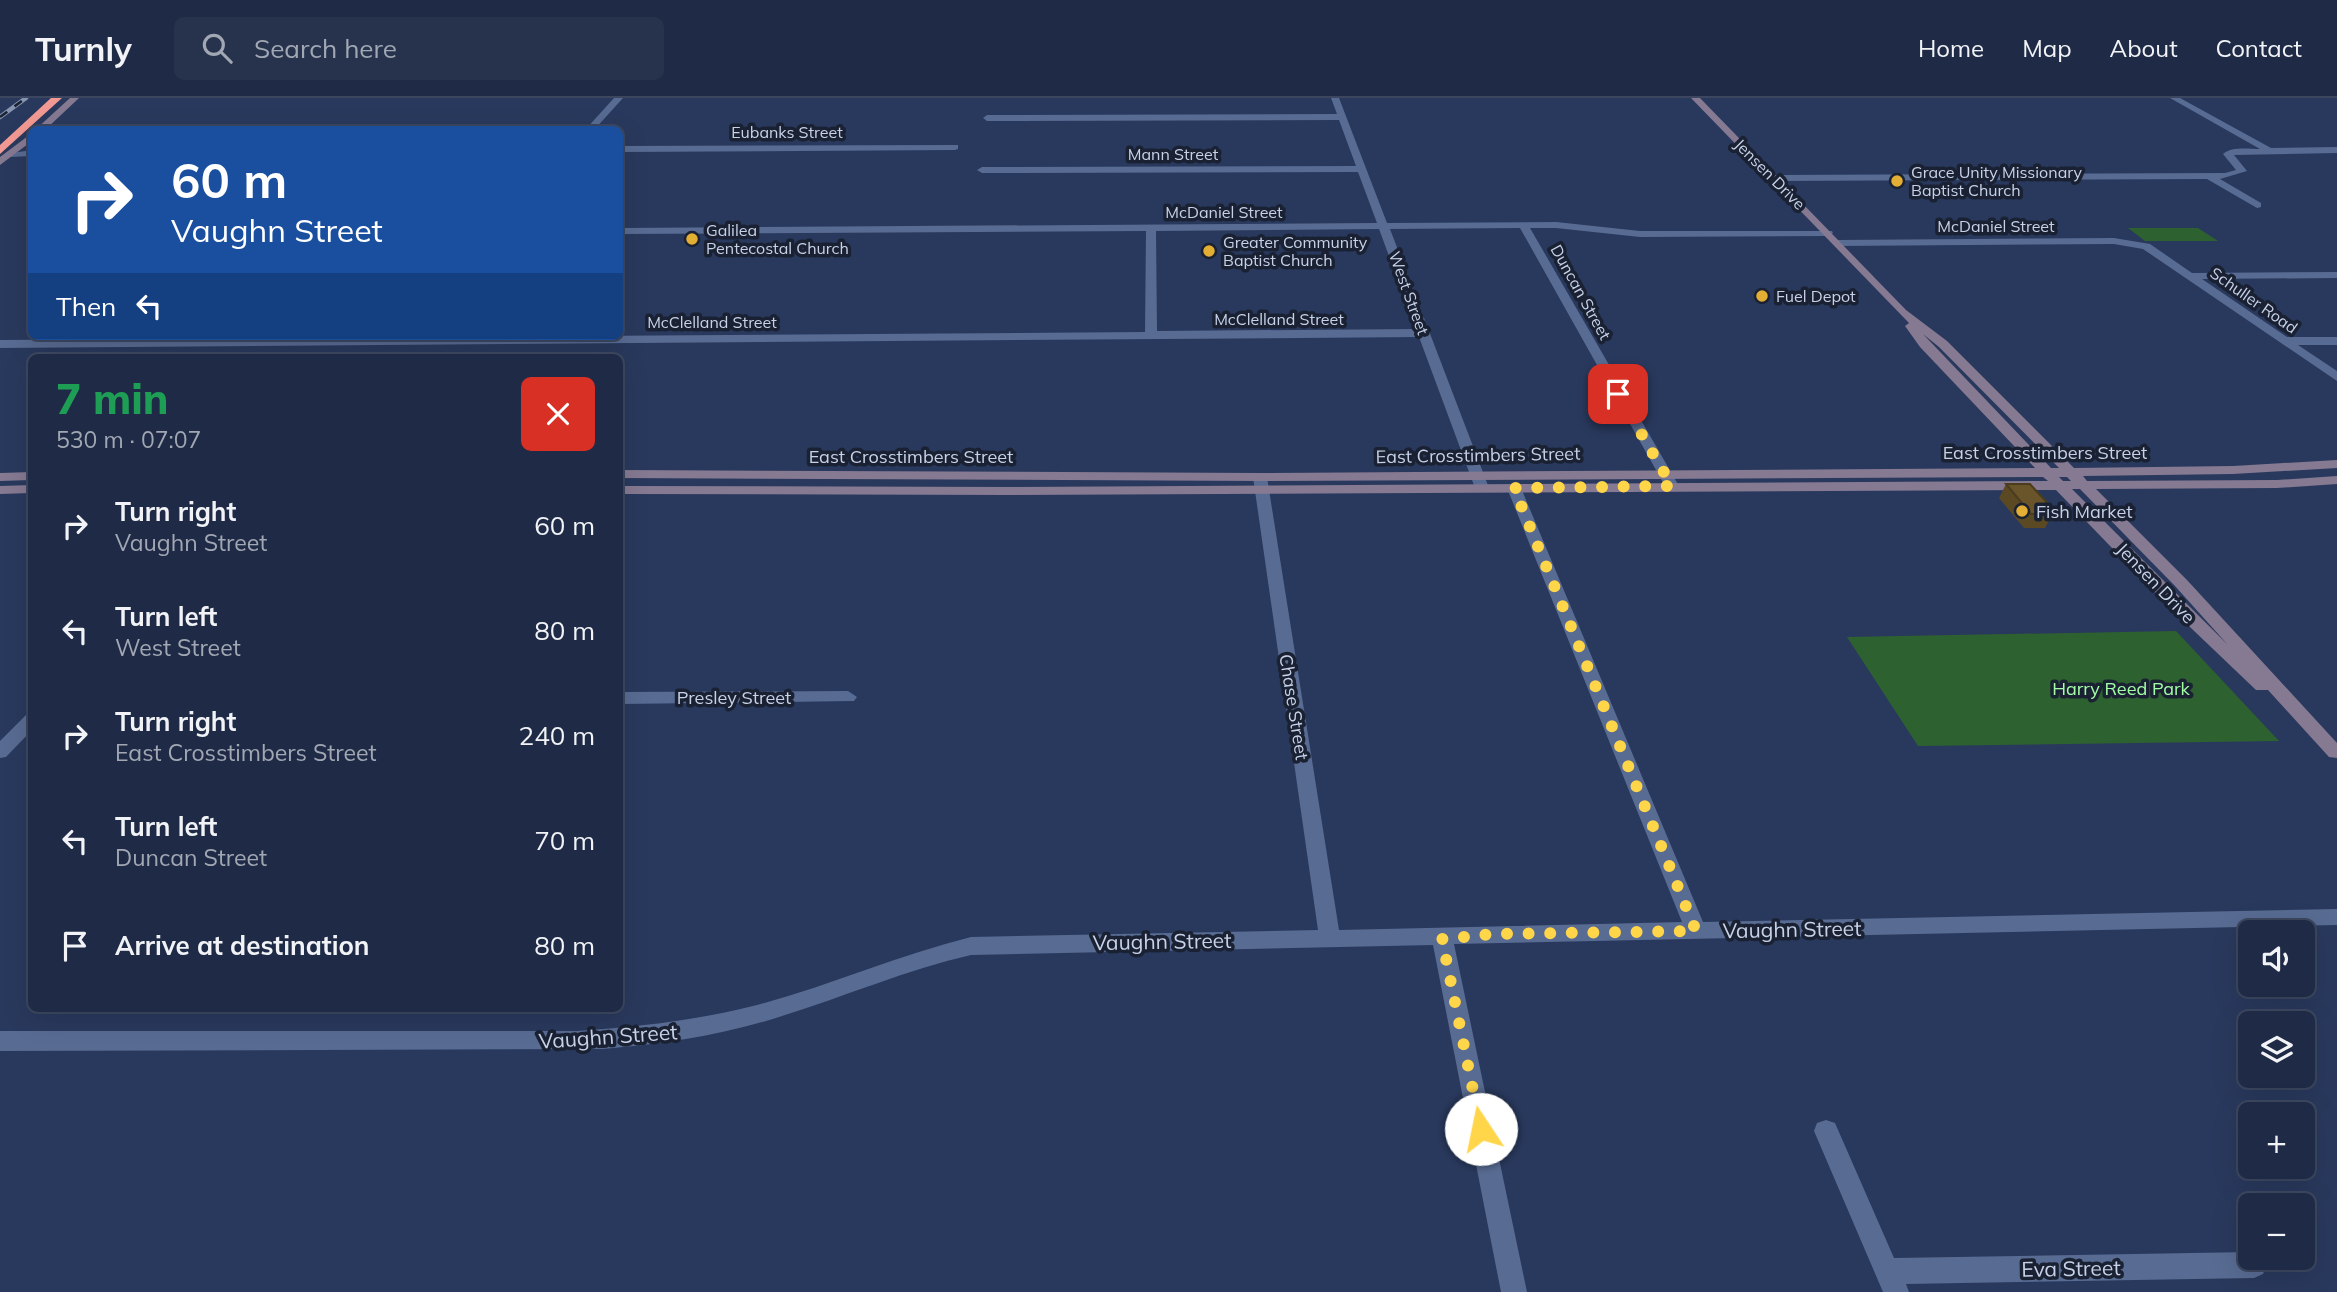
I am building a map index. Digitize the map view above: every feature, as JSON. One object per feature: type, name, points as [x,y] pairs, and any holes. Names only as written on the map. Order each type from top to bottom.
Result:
[{"type":"highway","points":[[0,135],[49,98]]},
{"type":"highway","points":[[31,126],[57,98]]},
{"type":"highway","points":[[5,153],[28,129]]},
{"type":"main road","points":[[44,126],[75,98]]},
{"type":"main road","name":"Jensen Drive","points":[[1695,98],[1902,312],[1959,359],[2211,639],[2336,754]]},
{"type":"main road","points":[[0,162],[5,153],[28,139]]},
{"type":"main road","name":"Jensen Drive","points":[[1902,312],[1924,344],[2047,471]]},
{"type":"main road","points":[[1938,359],[1959,359]]},
{"type":"main road","name":"East Crosstimbers Street","points":[[1479,481],[1514,488],[1805,485],[2065,478],[2337,464]]},
{"type":"main road","points":[[2310,466],[2332,480]]},
{"type":"main road","points":[[1796,471],[1805,485]]},
{"type":"main road","name":"East Crosstimbers Street","points":[[623,490],[996,491],[1261,483],[1479,481],[1664,472],[2047,471],[2065,478]]},
{"type":"main road","name":"East Crosstimbers Street","points":[[623,474],[999,476],[1261,483]]},
{"type":"main road","points":[[730,491],[738,475]]},
{"type":"main road","points":[[0,477],[28,476]]},
{"type":"main road","points":[[996,491],[999,476]]},
{"type":"main road","name":"Jensen Drive","points":[[2065,478],[2082,484],[2233,638],[2336,754]]},
{"type":"main road","name":"East Crosstimbers Street","points":[[2082,484],[2332,480]]},
{"type":"main road","points":[[0,489],[28,489]]},
{"type":"street","points":[[593,126],[619,98]]},
{"type":"street","name":"West Street","points":[[1335,98],[1479,481]]},
{"type":"street","points":[[2175,98],[2270,150]]},
{"type":"street","points":[[987,118],[1343,117]]},
{"type":"street","name":"Eubanks Street","points":[[623,149],[955,147]]},
{"type":"street","points":[[1774,178],[2210,177],[2242,172],[2228,154],[2231,152],[2337,150]]},
{"type":"street","points":[[5,153],[28,153]]},
{"type":"street","name":"Mann Street","points":[[982,170],[1363,169]]},
{"type":"street","points":[[2210,177],[2257,205]]},
{"type":"street","name":"McDaniel Street","points":[[623,231],[1523,225],[1575,226],[1640,234],[1828,233]]},
{"type":"street","name":"Duncan Street","points":[[1523,225],[1672,486]]},
{"type":"street","points":[[1150,228],[1151,335]]},
{"type":"street","name":"McDaniel Street","points":[[1838,243],[2114,241],[2154,249]]},
{"type":"street","name":"Schuller Road","points":[[2154,249],[2337,377]]},
{"type":"street","points":[[2192,276],[2337,275]]},
{"type":"street","name":"McClelland Street","points":[[623,337],[1424,333]]},
{"type":"street","name":"McClelland Street","points":[[0,344],[261,340]]},
{"type":"street","points":[[377,354],[390,340]]},
{"type":"street","points":[[2287,341],[2337,341]]},
{"type":"street","name":"Chase Street","points":[[1261,483],[1330,937]]},
{"type":"street","points":[[1514,488],[1696,931]]},
{"type":"street","name":"Presley Street","points":[[623,698],[848,697]]},
{"type":"street","points":[[0,752],[28,723]]},
{"type":"street","name":"Vaughn Street","points":[[0,1041],[577,1041],[653,1036],[718,1024],[784,1006],[927,955],[971,946],[1330,937],[1442,939],[1494,934],[2337,917]]},
{"type":"street","points":[[1442,939],[1514,1292]]},
{"type":"street","points":[[1826,1131],[1892,1282]]},
{"type":"street","name":"Eva Street","points":[[1892,1282],[2238,1266]]},
{"type":"green space","points":[[2128,228],[2198,228],[2218,241],[2145,241]]},
{"type":"green space","name":"Harry Reed Park","points":[[2176,631],[2279,741],[1918,746],[1847,637]]},
{"type":"building","points":[[2006,484],[2030,484],[2052,508],[2047,508],[2053,514],[2031,514]]},
{"type":"railway","points":[[0,117],[26,98]]},
{"type":"place","name":"Grace Unity Missionary Baptist Church","points":[[1897,181]]},
{"type":"place","name":"Galilea Pentecostal Church","points":[[692,239]]},
{"type":"place","name":"Greater Community Baptist Church","points":[[1209,251]]},
{"type":"place","name":"Fuel Depot","points":[[1762,296]]},
{"type":"place","name":"Fish Market","points":[[2022,511]]},
{"type":"route","points":[[1481,1129],[1442,939],[1494,934],[1696,931],[1514,488],[1672,486],[1618,394]]}]
